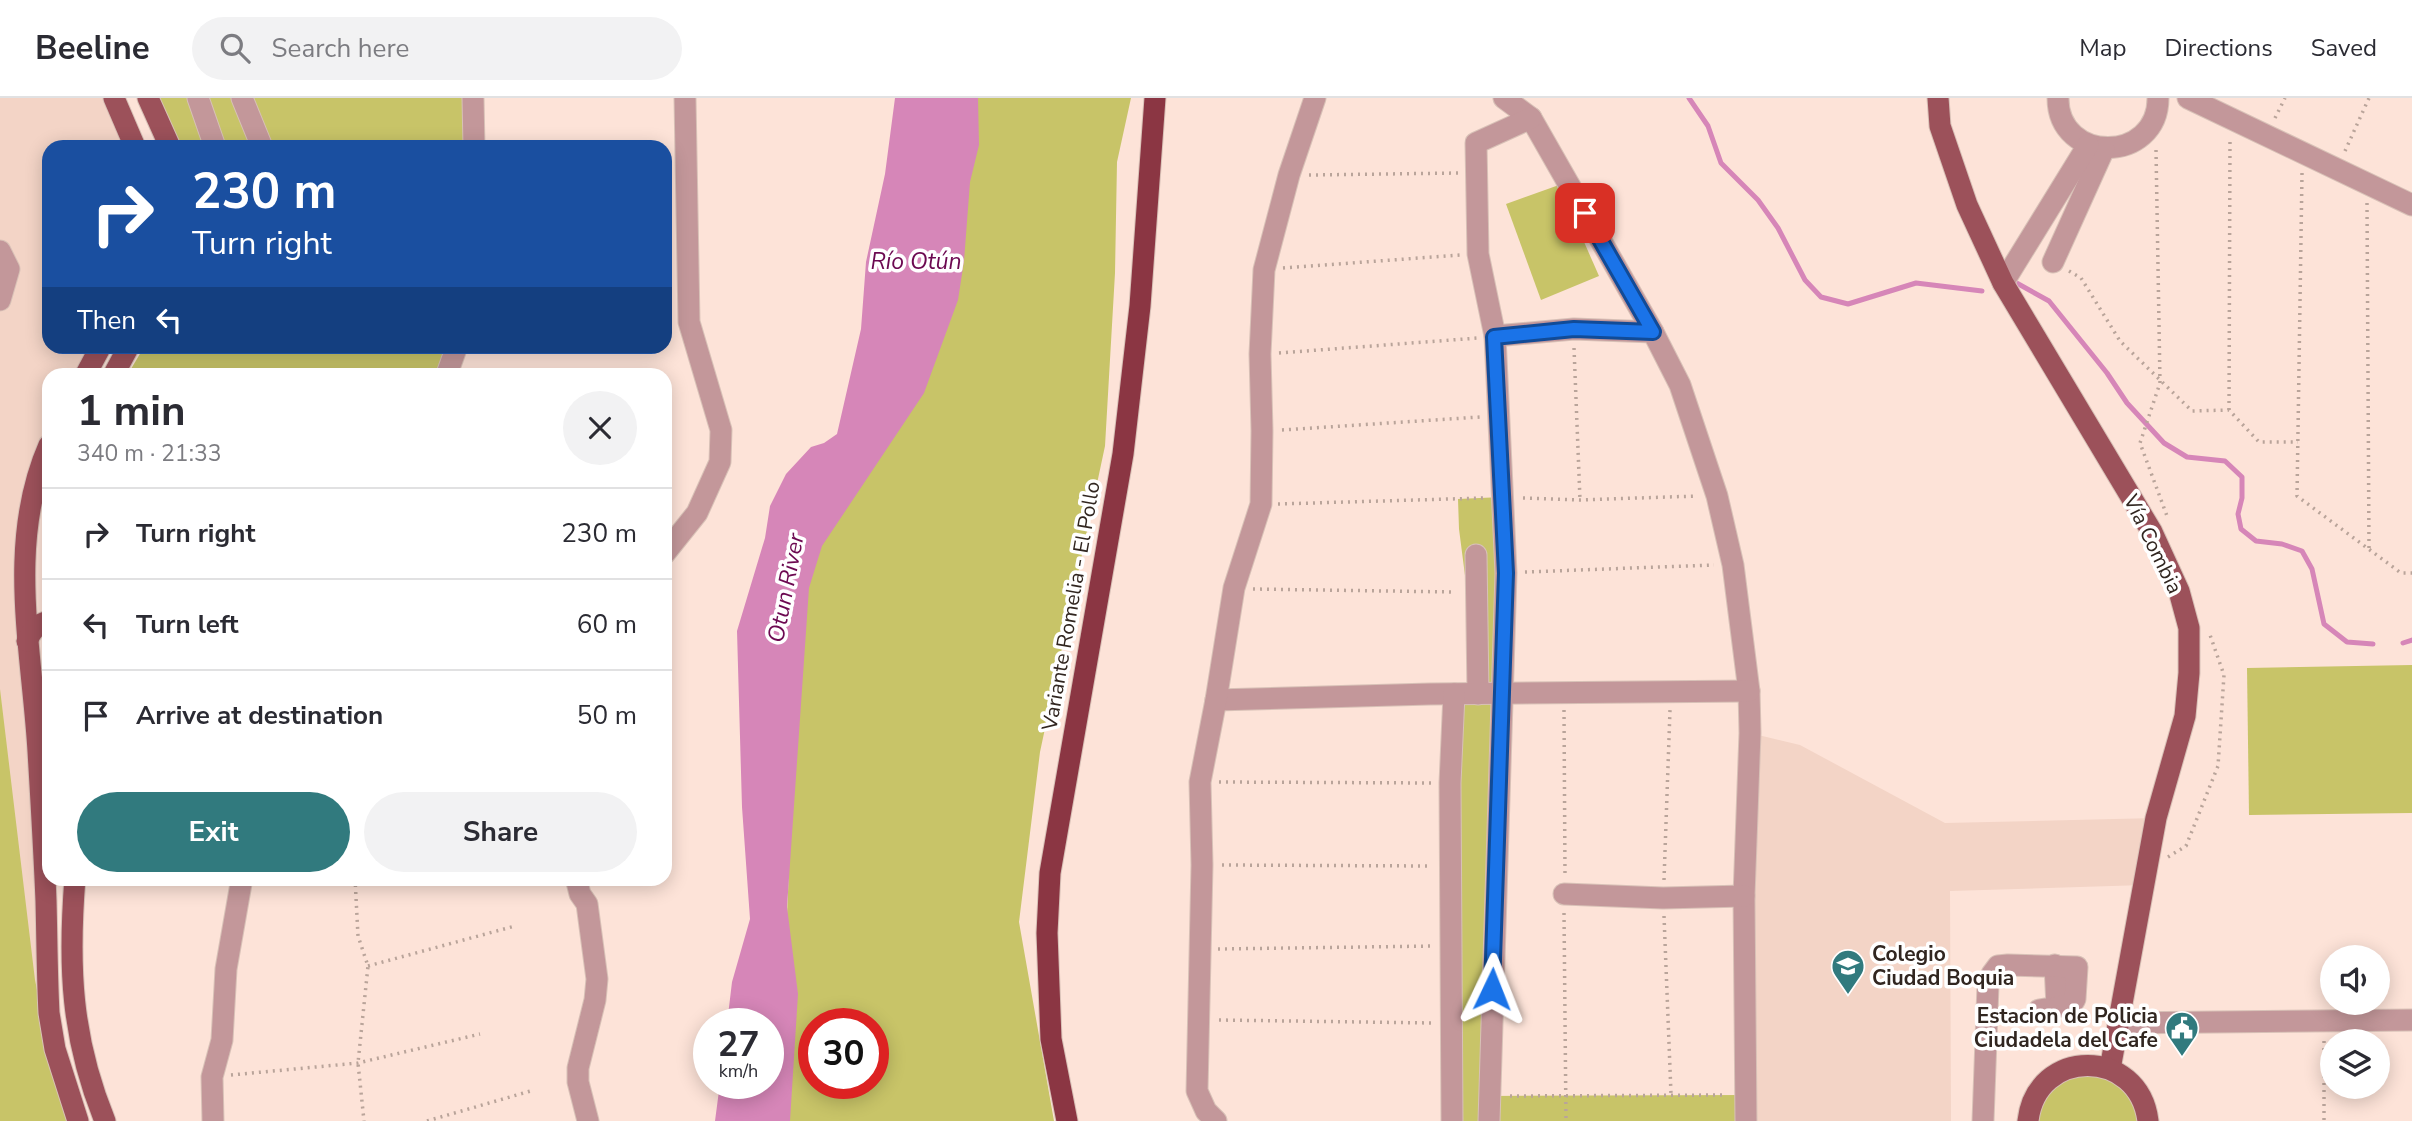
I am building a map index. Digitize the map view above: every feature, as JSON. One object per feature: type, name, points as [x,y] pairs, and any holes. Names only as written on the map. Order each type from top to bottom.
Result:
[{"type":"highway","name":"Variante Romelia - El Pollo","points":[[1067,1121],[1051,1039],[1047,933],[1050,873],[1123,454],[1131,394],[1155,98]]},
{"type":"main road","points":[[114,98],[132,140]]},
{"type":"main road","points":[[148,98],[167,140]]},
{"type":"main road","name":"Vía Combia","points":[[1938,98],[1940,126],[1967,205],[2003,283],[2152,532],[2179,591],[2189,628],[2185,716],[2156,818],[2110,1069]]},
{"type":"main road","points":[[42,467],[34,492],[25,563],[27,641],[42,720]]},
{"type":"main road","points":[[27,641],[31,632],[42,624]]},
{"type":"main road","points":[[46,886],[49,1013],[55,1049],[78,1121]]},
{"type":"main road","points":[[75,886],[71,969],[74,1007],[81,1047],[95,1096],[106,1121]]},
{"type":"main road","points":[[2028,1121],[2029,1110],[2046,1081],[2076,1066],[2093,1065],[2110,1069],[2130,1082],[2143,1101],[2148,1121]]},
{"type":"street","points":[[198,98],[213,140]]},
{"type":"street","points":[[242,98],[259,140]]},
{"type":"street","points":[[472,98],[474,140]]},
{"type":"street","points":[[672,544],[697,513],[720,462],[721,430],[689,322],[685,98]]},
{"type":"street","points":[[1216,1121],[1206,1111],[1197,1091],[1202,865],[1199,782],[1216,700],[1234,588],[1261,504],[1260,354],[1264,270],[1289,176],[1315,98]]},
{"type":"street","points":[[1504,98],[1531,118],[1653,332],[1680,385],[1717,496],[1733,565],[1749,691],[1744,896],[1746,1121]]},
{"type":"street","points":[[2058,98],[2058,107],[2064,123],[2074,136],[2096,147],[2120,147],[2134,142],[2147,131],[2157,108]]},
{"type":"street","points":[[2188,98],[2412,205]]},
{"type":"street","points":[[1489,1121],[1506,573],[1494,337],[1478,254],[1476,143],[1531,118]]},
{"type":"street","points":[[2003,283],[2096,147]]},
{"type":"street","points":[[2053,262],[2096,147]]},
{"type":"street","points":[[0,251],[9,269],[0,300]]},
{"type":"street","points":[[1494,337],[1574,329],[1653,332]]},
{"type":"street","points":[[1476,555],[1478,694]]},
{"type":"street","points":[[1216,700],[1749,691]]},
{"type":"street","points":[[1452,1121],[1450,783],[1454,694]]},
{"type":"street","points":[[213,1121],[212,1076],[222,1040],[226,969],[241,886]]},
{"type":"street","points":[[578,886],[587,904],[597,979],[595,1000],[578,1069],[588,1121]]},
{"type":"street","points":[[1564,894],[1663,898],[1744,896]]},
{"type":"street","points":[[1983,1121],[1989,985],[1992,974],[1998,966],[2008,965],[2075,966],[2078,970],[2072,1004],[2048,1008]]},
{"type":"street","points":[[2118,1023],[2412,1020]]},
{"type":"path","points":[[2337,169],[2369,98]]},
{"type":"path","points":[[2140,443],[2160,383],[2157,108]]},
{"type":"path","points":[[2230,118],[2229,410],[2259,442],[2298,442]]},
{"type":"path","points":[[2302,153],[2297,496],[2400,573],[2412,573]]},
{"type":"path","points":[[1289,176],[1475,172]]},
{"type":"path","points":[[2367,183],[2369,550]]},
{"type":"path","points":[[1264,270],[1478,254]]},
{"type":"path","points":[[2053,262],[2081,278],[2120,341],[2160,383],[2192,411],[2229,410]]},
{"type":"path","points":[[1574,329],[1580,500]]},
{"type":"path","points":[[1260,354],[1494,337]]},
{"type":"path","points":[[1262,431],[1499,416]]},
{"type":"path","points":[[1261,504],[1717,496]]},
{"type":"path","points":[[1506,573],[1733,565]]},
{"type":"path","points":[[1234,588],[1454,592]]},
{"type":"path","points":[[1199,782],[1450,783]]},
{"type":"path","points":[[1202,865],[1450,866]]},
{"type":"path","points":[[355,886],[358,936],[368,966],[358,1063],[364,1121]]},
{"type":"path","points":[[368,966],[515,926]]},
{"type":"path","points":[[1201,949],[1451,946]]},
{"type":"path","points":[[1199,1020],[1451,1024]]},
{"type":"path","points":[[2324,1021],[2325,1121]]},
{"type":"path","points":[[212,1076],[358,1063],[480,1034]]},
{"type":"path","points":[[427,1121],[534,1090]]},
{"type":"path","points":[[1488,1096],[1746,1095]]},
{"type":"shaded area","points":[[0,98],[114,98],[132,140],[42,140],[42,354],[97,354],[89,368],[42,368],[42,472],[28,525],[46,968],[0,1121]]},
{"type":"shaded area","points":[[157,98],[473,98],[474,140],[175,140]]},
{"type":"shaded area","points":[[940,98],[1131,98],[1117,162],[1115,273],[1105,446],[1040,752],[1019,922],[1054,1121],[790,1121],[783,1003],[789,870],[780,748],[812,524]]},
{"type":"shaded area","points":[[1559,185],[1599,276],[1541,300],[1506,204]]},
{"type":"shaded area","points":[[140,354],[454,354],[449,368],[132,368]]},
{"type":"shaded area","points":[[1502,497],[1488,1096],[1746,1095],[1746,1121],[1452,1121],[1454,694],[1470,694],[1467,591],[1458,499]]},
{"type":"shaded area","points":[[2412,665],[2412,813],[2249,815],[2247,668]]},
{"type":"shaded area","points":[[0,689],[35,980],[52,1063],[71,1121],[0,1121]]},
{"type":"shaded area","name":"Colegio Ciudad Boquia","points":[[1750,733],[1800,745],[1945,823],[2156,818],[2144,885],[1950,891],[1951,1121],[1746,1121]]},
{"type":"shaded area","points":[[2110,1069],[2148,1121],[2028,1121],[2046,1081]]},
{"type":"water","name":"Río Otún","points":[[895,98],[978,98],[979,145],[970,182],[958,300],[924,393],[822,546],[809,588],[787,907],[798,994],[790,1121],[715,1121],[718,1099],[784,1099],[784,1008],[729,1008],[732,982],[750,919],[742,807],[737,631],[765,538],[770,506],[786,474],[811,447],[824,443],[837,434],[861,329],[866,262],[885,174]]},
{"type":"waterway","points":[[1689,98],[1708,126],[1721,163],[1758,200],[1778,228],[1805,280],[1821,297],[1848,304],[1916,283],[1982,291]]},
{"type":"waterway","points":[[2013,281],[2049,301],[2107,373],[2127,403],[2164,443],[2187,457],[2225,461],[2242,477],[2242,498],[2238,514],[2241,529],[2256,541],[2282,544],[2302,551],[2312,569],[2324,624],[2347,642],[2373,644]]},
{"type":"waterway","points":[[2403,643],[2412,640]]},
{"type":"place","name":"Colegio Ciudad Boquia","points":[[1848,996]]},
{"type":"place","name":"Estacion de Policia Ciudadela del Cafe","points":[[2182,1058]]},
{"type":"route","points":[[1492,989],[1506,573],[1494,337],[1574,329],[1653,332],[1585,213]]},
{"type":"water label","name":"Otun River","points":[[786,588]]}]
